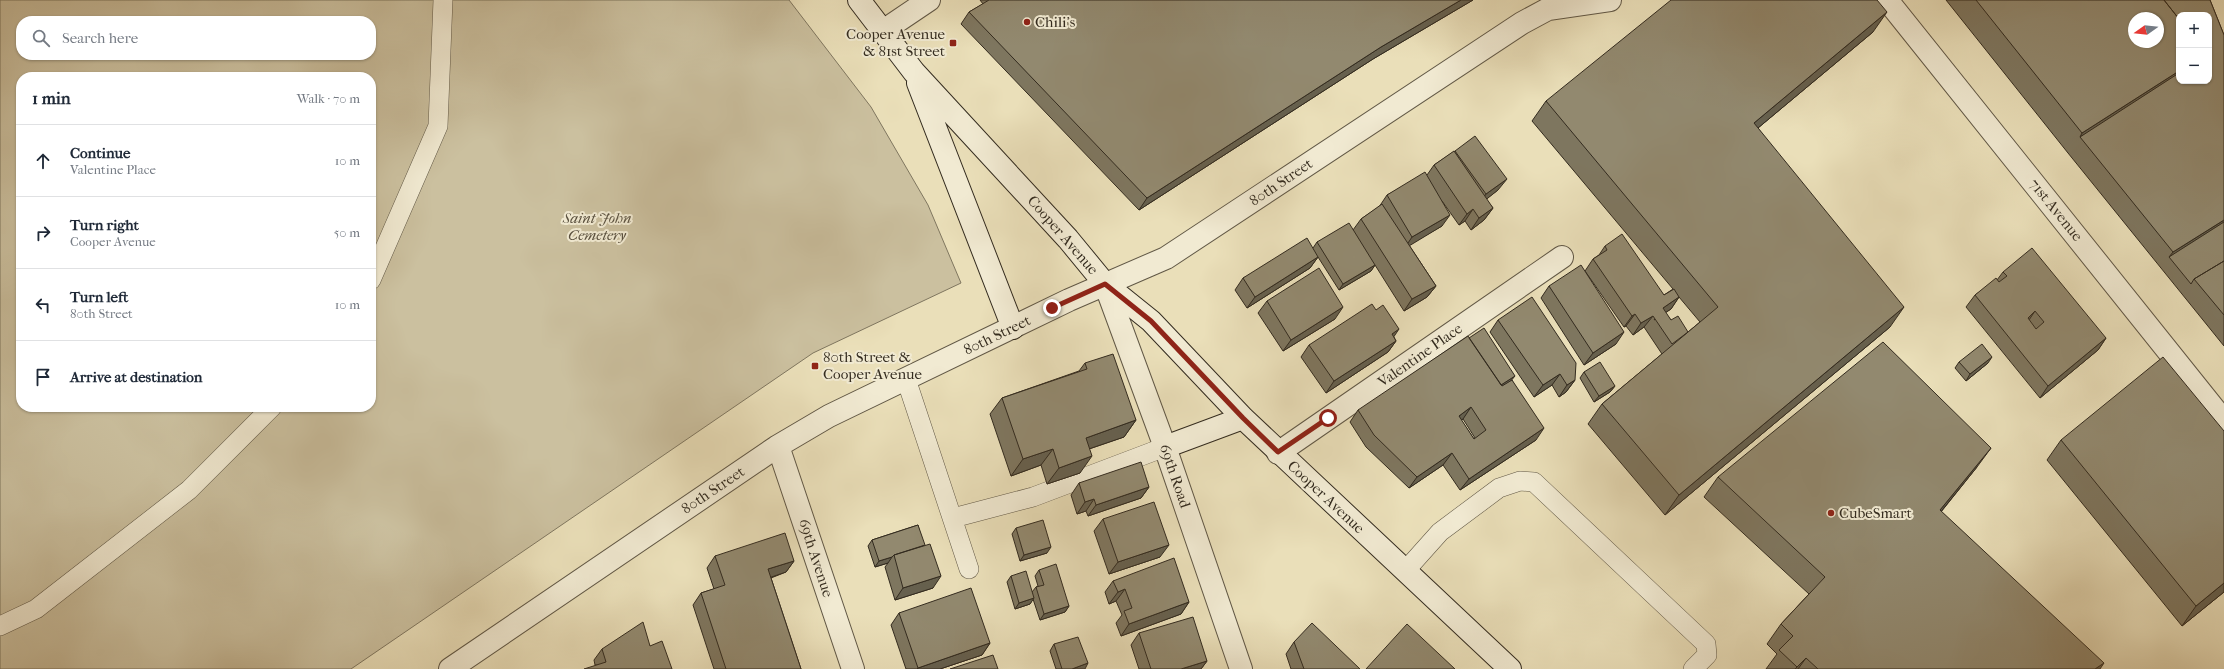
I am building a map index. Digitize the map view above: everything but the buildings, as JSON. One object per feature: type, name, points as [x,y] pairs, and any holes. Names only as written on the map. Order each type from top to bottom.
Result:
[{"type":"street","name":"Cooper Avenue","points":[[859,0],[914,72],[1063,233],[1105,284],[1151,321],[1243,418],[1278,452],[1406,570],[1510,669]]},
{"type":"street","points":[[883,31],[929,0]]},
{"type":"street","name":"80th Street","points":[[455,667],[778,446],[829,416],[1105,284],[1166,258],[1522,23],[1554,5],[1610,0]]},
{"type":"street","name":"71st Avenue","points":[[1887,0],[2224,421]]},
{"type":"street","points":[[914,72],[1013,328]]},
{"type":"street","name":"Valentine Place","points":[[1278,452],[1562,257]]},
{"type":"street","name":"69th Road","points":[[1105,284],[1165,447],[1241,669]]},
{"type":"street","points":[[1165,447],[1243,418]]},
{"type":"street","name":"69th Avenue","points":[[778,446],[853,669]]},
{"type":"lane","points":[[376,269],[438,126],[443,0]]},
{"type":"lane","points":[[906,379],[969,569]]},
{"type":"lane","points":[[0,626],[36,609],[190,490],[267,412]]},
{"type":"lane","points":[[953,518],[1033,496],[1165,447]]},
{"type":"lane","points":[[1406,570],[1440,532],[1499,488],[1520,481],[1534,482],[1706,644],[1707,655],[1693,669]]},
{"type":"green space","name":"Saint John Cemetery","points":[[0,0],[789,0],[871,107],[928,205],[961,283],[813,353],[351,669],[0,669]]},
{"type":"place","name":"Chili's","points":[[1027,22]]},
{"type":"place","name":"Cooper Avenue & 81st Street","points":[[953,43]]},
{"type":"place","name":"80th Street & Cooper Avenue","points":[[815,366]]},
{"type":"place","name":"CubeSmart","points":[[1831,513]]},
{"type":"route","points":[[1052,308],[1105,284],[1151,321],[1171,344],[1278,452],[1328,418]]}]
